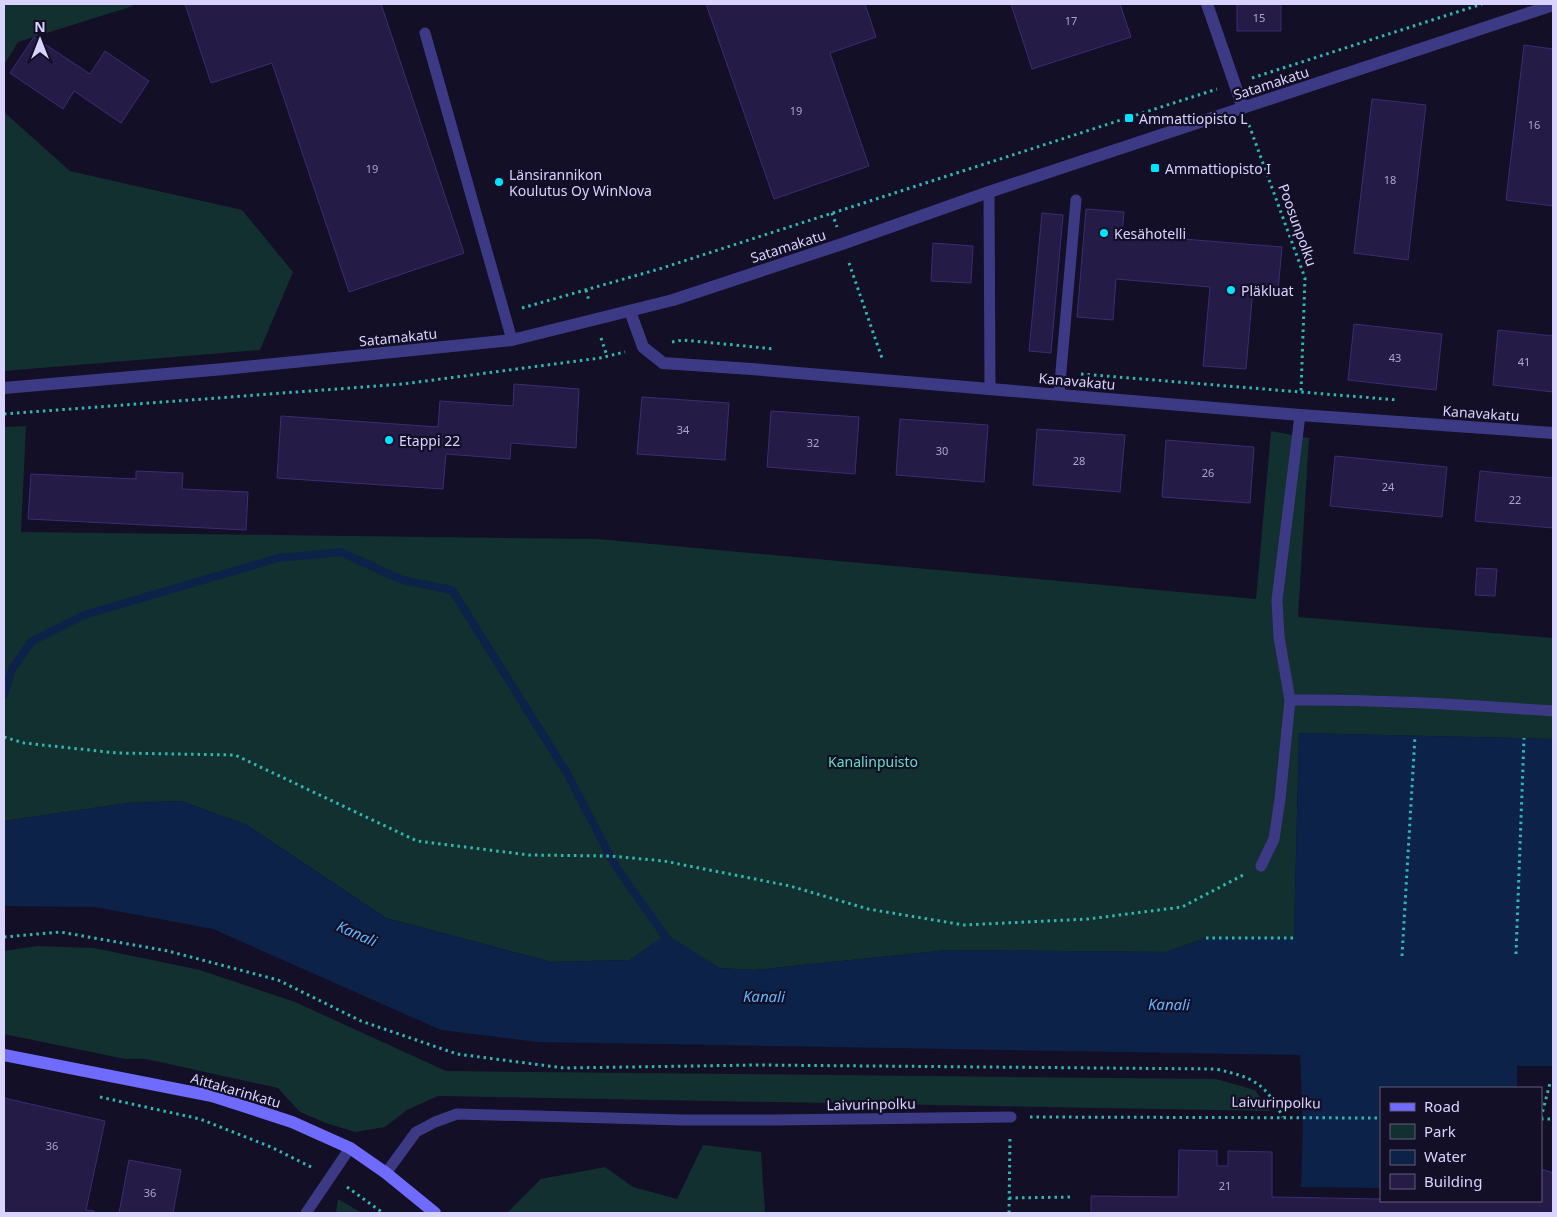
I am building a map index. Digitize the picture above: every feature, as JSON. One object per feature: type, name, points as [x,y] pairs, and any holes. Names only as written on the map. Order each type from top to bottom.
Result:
[{"type":"main road","name":"Aittakarinkatu","points":[[4,1055],[212,1096],[292,1122],[350,1148],[386,1173],[435,1213]]},
{"type":"street","points":[[1207,4],[1242,108]]},
{"type":"street","name":"Satamakatu","points":[[4,388],[233,368],[512,340],[630,311],[673,300],[842,244],[989,192],[1553,5]]},
{"type":"street","points":[[630,311],[643,347]]},
{"type":"street","name":"Kanavakatu","points":[[643,347],[663,363],[1300,415],[1553,433]]},
{"type":"lane","points":[[425,33],[512,340]]},
{"type":"lane","points":[[989,192],[990,389]]},
{"type":"lane","points":[[1059,394],[1076,200]]},
{"type":"lane","points":[[1261,866],[1274,839],[1290,700],[1279,637],[1277,600],[1300,415]]},
{"type":"lane","points":[[1290,700],[1327,699],[1414,702],[1553,711]]},
{"type":"lane","name":"Laivurinpolku","points":[[386,1173],[416,1132],[457,1114],[683,1120],[1011,1116]]},
{"type":"lane","points":[[306,1213],[350,1148]]},
{"type":"path","points":[[505,312],[659,269],[1482,4]]},
{"type":"path","name":"Poosunpolku","points":[[1242,108],[1305,278],[1300,415]]},
{"type":"path","points":[[832,213],[888,381]]},
{"type":"path","points":[[4,414],[403,384],[600,358],[643,347],[683,340],[782,349]]},
{"type":"path","points":[[882,359],[892,360]]},
{"type":"path","points":[[1060,372],[1408,400]]},
{"type":"path","points":[[1402,956],[1414,736]]},
{"type":"path","points":[[4,737],[24,743],[116,753],[236,755],[418,841],[529,855],[610,856],[664,861],[790,886],[868,909],[964,924],[1088,919],[1182,906],[1261,866]]},
{"type":"path","points":[[1516,954],[1524,738]]},
{"type":"path","points":[[4,937],[60,932],[168,951],[278,980],[361,1021],[457,1054],[564,1068],[758,1065],[1216,1069],[1241,1075],[1261,1085],[1283,1116]]},
{"type":"path","points":[[1206,938],[1294,938]]},
{"type":"path","points":[[1542,1114],[1550,1083],[1553,1083]]},
{"type":"path","points":[[97,1096],[200,1119],[271,1147],[331,1177],[383,1213]]},
{"type":"path","points":[[1009,1213],[1011,1116]]},
{"type":"path","name":"Laivurinpolku","points":[[1011,1116],[1380,1118]]},
{"type":"path","points":[[1009,1198],[1072,1197]]},
{"type":"green space","points":[[4,4],[132,4],[133,6],[18,42],[4,65]]},
{"type":"green space","points":[[4,112],[70,171],[242,210],[293,272],[260,350],[4,371]]},
{"type":"green space","name":"Kanalinpuisto","points":[[26,426],[21,532],[598,539],[1256,599],[1271,431],[1309,438],[1298,617],[1553,638],[1553,739],[1299,733],[1294,938],[1206,938],[1166,952],[948,950],[754,970],[719,968],[666,935],[630,960],[551,962],[386,918],[247,825],[181,801],[128,803],[4,821],[4,427]]},
{"type":"green space","points":[[37,946],[94,948],[200,970],[295,1002],[446,1071],[1216,1079],[1255,1090],[1270,1111],[438,1096],[407,1110],[385,1127],[355,1132],[300,1112],[278,1088],[146,1059],[125,1059],[4,1034],[4,951]]},
{"type":"green space","points":[[703,1145],[761,1152],[765,1213],[507,1213],[541,1179],[605,1167],[633,1187],[677,1199]]},
{"type":"green space","points":[[338,1199],[362,1213],[336,1213]]},
{"type":"water","name":"Kanali","points":[[1299,733],[1553,739],[1553,1066],[1517,1066],[1517,1087],[1380,1087],[1380,1188],[1301,1187],[1303,1128],[1300,1055],[538,1042],[441,1030],[213,929],[95,907],[4,906],[4,821],[128,803],[181,801],[247,825],[386,918],[551,962],[630,960],[666,934],[719,968],[754,970],[948,950],[1166,952],[1206,938],[1294,938]]},
{"type":"building","points":[[185,4],[381,4],[464,253],[349,292],[272,63],[211,83]]},
{"type":"building","points":[[706,4],[865,4],[876,37],[830,53],[869,166],[774,199]]},
{"type":"building","points":[[1011,4],[1120,4],[1131,37],[1032,69]]},
{"type":"building","points":[[1237,4],[1281,4],[1281,31],[1237,31]]},
{"type":"building","points":[[34,37],[90,74],[105,51],[149,81],[121,123],[74,91],[63,109],[10,73]]},
{"type":"building","points":[[1524,45],[1553,49],[1553,206],[1506,200]]},
{"type":"building","points":[[1372,99],[1426,105],[1408,260],[1354,253]]},
{"type":"building","name":"Pläkluat","points":[[1086,209],[1124,212],[1122,234],[1282,247],[1278,291],[1253,288],[1246,369],[1203,366],[1210,287],[1116,279],[1113,320],[1077,317]]},
{"type":"building","points":[[1042,213],[1063,215],[1051,353],[1029,351]]},
{"type":"building","points":[[933,243],[973,246],[971,283],[931,281]]},
{"type":"building","points":[[1354,324],[1442,334],[1436,390],[1348,380]]},
{"type":"building","points":[[1498,330],[1553,336],[1553,392],[1493,385]]},
{"type":"building","points":[[514,384],[579,389],[576,448],[511,443],[510,459],[446,454],[443,489],[277,478],[281,416],[438,427],[440,401],[513,406]]},
{"type":"building","points":[[642,397],[729,403],[725,460],[637,454]]},
{"type":"building","points":[[771,411],[859,417],[855,474],[767,467]]},
{"type":"building","points":[[900,419],[988,425],[984,482],[896,475]]},
{"type":"building","points":[[1037,429],[1125,435],[1120,492],[1033,485]]},
{"type":"building","points":[[1166,440],[1254,447],[1250,503],[1162,497]]},
{"type":"building","points":[[1335,456],[1447,467],[1442,517],[1330,506]]},
{"type":"building","points":[[136,471],[183,473],[182,489],[248,492],[246,530],[28,519],[31,474],[136,479]]},
{"type":"building","points":[[1480,471],[1553,478],[1553,528],[1475,521]]},
{"type":"building","points":[[1477,568],[1497,569],[1495,596],[1475,595]]},
{"type":"building","points":[[4,1098],[105,1121],[86,1210],[94,1211],[94,1213],[4,1213]]},
{"type":"building","points":[[1179,1150],[1217,1151],[1217,1166],[1228,1166],[1228,1151],[1272,1152],[1272,1197],[1380,1199],[1380,1202],[1542,1202],[1542,1170],[1551,1172],[1553,1175],[1553,1213],[1091,1213],[1091,1196],[1178,1197]]},
{"type":"building","points":[[129,1160],[181,1170],[173,1213],[119,1213]]},
{"type":"waterway","points":[[4,695],[12,669],[32,641],[84,615],[278,558],[341,552],[402,580],[452,590],[567,773],[621,874],[670,943]]},
{"type":"place","name":"Ammattiopisto L","points":[[1129,118]]},
{"type":"place","name":"Ammattiopisto I","points":[[1155,168]]},
{"type":"place","name":"Länsirannikon Koulutus Oy WinNova","points":[[499,182]]},
{"type":"place","name":"Kesähotelli","points":[[1104,233]]},
{"type":"place","name":"Pläkluat","points":[[1231,290]]},
{"type":"place","name":"Etappi 22","points":[[389,440]]}]
